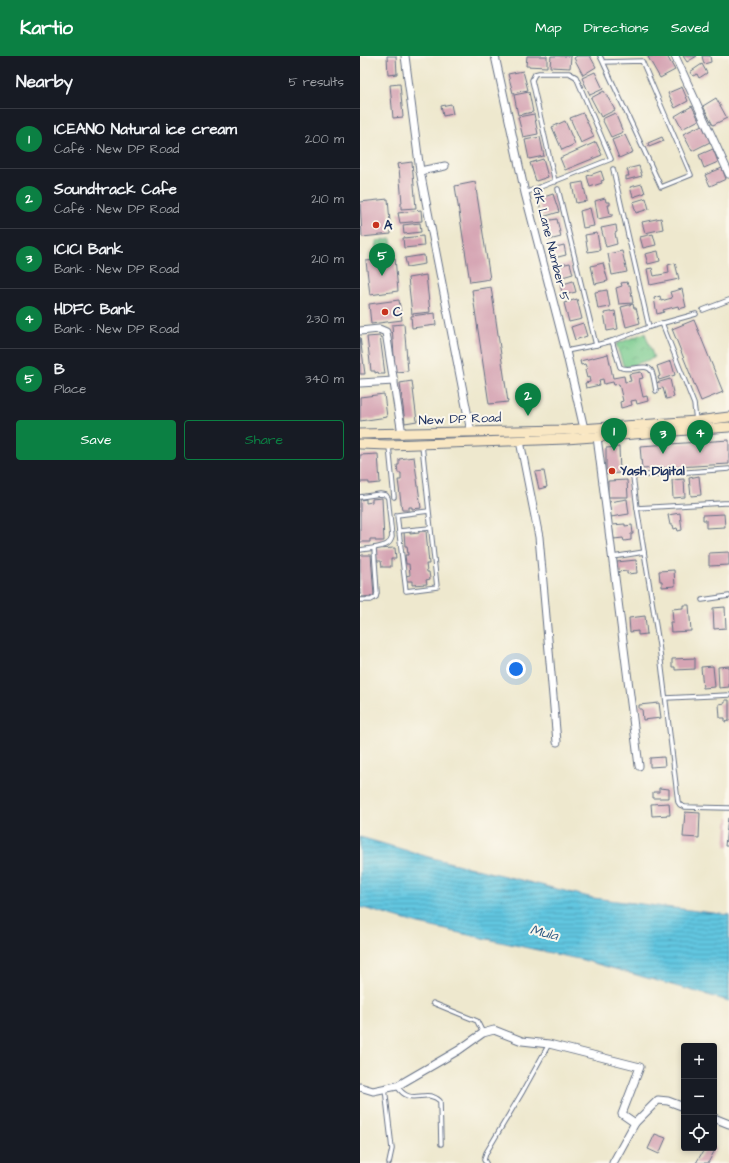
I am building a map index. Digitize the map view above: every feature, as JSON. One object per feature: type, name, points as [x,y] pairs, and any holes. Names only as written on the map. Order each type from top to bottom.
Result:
[{"type":"main road","name":"New DP Road","points":[[360,434],[584,428],[697,421],[729,417]]},
{"type":"main road","name":"New DP Road","points":[[360,444],[422,444],[586,438],[729,427]]},
{"type":"street","points":[[405,56],[420,171],[471,432]]},
{"type":"street","name":"GK Lane Number 5","points":[[496,56],[525,193],[566,351],[586,438]]},
{"type":"street","points":[[675,56],[729,174]]},
{"type":"street","points":[[420,171],[445,166]]},
{"type":"street","points":[[360,331],[379,329],[386,332],[402,434]]},
{"type":"street","points":[[360,383],[394,381]]},
{"type":"street","points":[[597,437],[611,557],[639,766]]},
{"type":"street","points":[[520,441],[539,537],[557,742]]},
{"type":"street","points":[[360,1087],[373,1091],[397,1086],[459,1050],[483,1033],[494,1030],[522,1041],[549,1044],[640,1067],[622,1114],[635,1123]]},
{"type":"street","points":[[613,1163],[635,1123],[658,1100],[668,1101],[681,1106]]},
{"type":"street","points":[[717,1119],[729,1124]]},
{"type":"lane","points":[[600,56],[661,187],[692,175],[642,61],[603,62]]},
{"type":"lane","points":[[525,193],[555,182],[611,159],[576,77],[569,73],[539,73],[535,74],[532,80],[555,182]]},
{"type":"lane","points":[[613,169],[649,327]]},
{"type":"lane","points":[[558,189],[596,345]]},
{"type":"lane","points":[[703,310],[729,300]]},
{"type":"lane","points":[[566,351],[612,341],[649,327],[696,314]]},
{"type":"lane","points":[[662,323],[694,404],[697,421]]},
{"type":"lane","points":[[612,341],[620,368],[626,370],[645,367],[649,368],[652,371],[656,391]]},
{"type":"lane","points":[[388,444],[394,497]]},
{"type":"lane","points":[[422,444],[437,587],[406,591],[397,515],[429,511]]},
{"type":"lane","points":[[729,470],[633,476],[666,698],[678,802],[680,805],[685,807],[729,808]]},
{"type":"lane","points":[[360,497],[383,494],[388,498],[392,537],[389,544],[360,550]]},
{"type":"lane","points":[[637,508],[724,502],[729,503]]},
{"type":"lane","points":[[399,531],[430,528]]},
{"type":"lane","points":[[360,600],[371,600],[376,597],[374,548]]},
{"type":"lane","points":[[611,557],[644,552]]},
{"type":"lane","points":[[702,600],[729,596]]},
{"type":"lane","points":[[666,698],[729,695]]},
{"type":"lane","points":[[434,1003],[477,1020],[483,1033]]},
{"type":"lane","points":[[486,1163],[484,1160],[486,1153],[549,1044]]},
{"type":"lane","points":[[397,1086],[406,1096],[431,1096],[440,1101],[441,1144]]},
{"type":"lane","points":[[386,1088],[392,1149],[389,1163]]},
{"type":"green space","points":[[391,239],[393,253],[378,255],[376,241]]},
{"type":"green space","points":[[645,333],[654,358],[624,368],[616,344]]},
{"type":"water","name":"Mula","points":[[360,837],[432,858],[593,898],[729,915],[729,1001],[583,960],[419,924],[360,907]]},
{"type":"building","points":[[387,56],[396,56],[397,74],[388,75]]},
{"type":"building","points":[[527,56],[547,56],[547,67],[526,66]]},
{"type":"building","points":[[551,56],[571,56],[570,68],[550,67]]},
{"type":"building","points":[[577,56],[590,56],[596,67],[583,75],[574,58]]},
{"type":"building","points":[[667,56],[675,70],[660,78],[648,57]]},
{"type":"building","points":[[683,56],[697,56],[687,62]]},
{"type":"building","points":[[702,56],[710,56],[711,62],[704,64]]},
{"type":"building","points":[[702,64],[707,73],[699,78],[697,74],[693,76],[690,72]]},
{"type":"building","points":[[523,71],[528,90],[513,93],[508,74]]},
{"type":"building","points":[[595,72],[603,89],[590,95],[582,78]]},
{"type":"building","points":[[400,84],[403,117],[393,118],[390,85]]},
{"type":"building","points":[[682,87],[688,101],[675,108],[668,93]]},
{"type":"building","points":[[604,91],[615,110],[601,117],[591,98]]},
{"type":"building","points":[[529,92],[533,112],[518,115],[514,95]]},
{"type":"building","points":[[716,98],[727,118],[713,125],[703,106]]},
{"type":"building","points":[[451,104],[453,114],[443,116],[441,106]]},
{"type":"building","points":[[692,106],[699,120],[682,129],[675,116]]},
{"type":"building","points":[[583,113],[594,137],[581,143],[570,118]]},
{"type":"building","points":[[615,113],[623,132],[611,137],[602,119]]},
{"type":"building","points":[[534,114],[538,134],[523,137],[518,117]]},
{"type":"building","points":[[565,121],[575,144],[562,150],[552,127]]},
{"type":"building","points":[[702,125],[710,142],[692,151],[683,134]]},
{"type":"building","points":[[625,135],[633,152],[619,158],[612,140]]},
{"type":"building","points":[[540,137],[544,156],[529,159],[525,140]]},
{"type":"building","points":[[662,137],[664,141],[649,147],[648,143]]},
{"type":"building","points":[[596,142],[602,155],[565,170],[560,158]]},
{"type":"building","points":[[713,149],[718,162],[704,168],[699,155]]},
{"type":"building","points":[[543,159],[548,177],[536,181],[530,163]]},
{"type":"building","points":[[412,162],[416,208],[401,209],[402,203],[399,168],[398,169],[397,164]]},
{"type":"building","points":[[639,166],[642,176],[626,180],[626,176],[629,176],[627,169]]},
{"type":"building","points":[[722,168],[726,179],[710,186],[705,175]]},
{"type":"building","points":[[601,171],[604,180],[601,181],[602,183],[590,187],[587,176]]},
{"type":"building","points":[[475,182],[490,279],[470,282],[455,186]]},
{"type":"building","points":[[583,182],[587,201],[576,203],[572,184]]},
{"type":"building","points":[[642,184],[645,193],[633,197],[630,187]]},
{"type":"building","points":[[553,194],[559,212],[543,217],[538,199]]},
{"type":"building","points":[[605,198],[606,202],[610,202],[610,205],[608,205],[612,216],[598,219],[595,201]]},
{"type":"building","points":[[646,198],[649,209],[636,213],[633,202]]},
{"type":"building","name":"A","points":[[388,199],[391,234],[362,237],[360,202]]},
{"type":"building","points":[[590,208],[594,226],[583,228],[580,211]]},
{"type":"building","points":[[421,210],[422,221],[400,223],[398,213]]},
{"type":"building","points":[[661,218],[663,229],[645,233],[642,222]]},
{"type":"building","points":[[557,219],[561,237],[549,240],[545,221]]},
{"type":"building","points":[[420,223],[421,232],[404,234],[403,225]]},
{"type":"building","points":[[616,225],[617,232],[615,233],[617,244],[606,247],[601,228]]},
{"type":"building","points":[[597,233],[600,250],[588,252],[585,235]]},
{"type":"building","points":[[653,234],[656,245],[643,248],[640,237]]},
{"type":"building","points":[[423,236],[424,246],[404,248],[403,238]]},
{"type":"building","points":[[564,245],[566,255],[554,258],[552,248]]},
{"type":"building","points":[[622,251],[627,272],[612,275],[608,254]]},
{"type":"building","points":[[658,251],[660,261],[648,264],[645,254]]},
{"type":"building","points":[[424,255],[425,264],[407,267],[405,258]]},
{"type":"building","points":[[395,258],[398,291],[370,295],[366,261]]},
{"type":"building","points":[[570,263],[573,274],[559,278],[556,266]]},
{"type":"building","points":[[603,263],[608,281],[595,284],[591,266]]},
{"type":"building","points":[[675,263],[679,279],[650,285],[647,269],[652,268],[654,276],[669,273],[668,265]]},
{"type":"building","points":[[426,275],[430,312],[412,314],[408,278]]},
{"type":"building","points":[[573,281],[576,292],[563,295],[560,285]]},
{"type":"building","points":[[627,282],[628,285],[630,285],[633,303],[619,304],[616,288],[622,286],[621,283]]},
{"type":"building","points":[[491,287],[508,402],[489,404],[472,290]]},
{"type":"building","points":[[682,289],[686,307],[679,309],[678,306],[663,310],[664,312],[657,314],[654,298],[660,296],[661,301],[672,298],[670,292]]},
{"type":"building","points":[[607,290],[610,307],[598,309],[595,292]]},
{"type":"building","points":[[577,299],[582,319],[569,322],[564,303]]},
{"type":"building","name":"C","points":[[399,300],[402,320],[371,324],[369,304]]},
{"type":"building","points":[[633,304],[634,308],[636,308],[640,323],[626,327],[621,307]]},
{"type":"building","points":[[615,311],[618,329],[607,331],[604,313]]},
{"type":"building","points":[[435,313],[436,325],[412,328],[411,316]]},
{"type":"building","points":[[694,320],[723,392],[701,401],[672,329]]},
{"type":"building","points":[[583,323],[587,336],[575,340],[571,327]]},
{"type":"building","points":[[404,324],[408,371],[395,372],[392,325]]},
{"type":"building","points":[[380,336],[385,374],[379,374],[378,372],[375,373],[375,371],[371,371],[367,337]]},
{"type":"building","points":[[360,337],[365,374],[360,374]]},
{"type":"building","points":[[608,354],[613,378],[624,376],[625,382],[631,381],[629,374],[641,372],[643,378],[639,379],[643,397],[647,396],[648,401],[637,404],[636,400],[631,401],[632,405],[621,408],[620,402],[623,401],[619,384],[614,385],[613,382],[604,384],[603,379],[599,380],[600,385],[586,388],[585,383],[590,382],[589,377],[587,378],[585,370],[587,369],[585,364],[581,365],[580,361]]},
{"type":"building","points":[[671,361],[675,375],[659,380],[658,377],[660,376],[657,366]]},
{"type":"building","points":[[670,379],[674,397],[666,399],[663,388],[658,389],[656,383]]},
{"type":"building","points":[[412,381],[417,421],[405,423],[400,383]]},
{"type":"building","points":[[384,394],[387,417],[360,421],[360,397]]},
{"type":"building","points":[[729,440],[729,464],[642,469],[640,446]]},
{"type":"building","points":[[619,447],[620,473],[606,474],[606,448]]},
{"type":"building","points":[[378,454],[380,483],[369,484],[369,482],[360,482],[360,455]]},
{"type":"building","points":[[414,457],[421,508],[412,509],[412,507],[409,507],[409,510],[402,510],[398,480],[401,480],[401,473],[398,473],[397,465],[399,465],[399,459]]},
{"type":"building","points":[[544,471],[547,487],[539,489],[535,472]]},
{"type":"building","points":[[699,476],[701,495],[691,496],[689,478]]},
{"type":"building","points":[[684,479],[685,497],[673,498],[672,480]]},
{"type":"building","points":[[627,480],[628,497],[608,497],[608,481]]},
{"type":"building","points":[[382,498],[384,541],[375,541],[375,539],[370,539],[370,542],[360,542],[360,500],[366,499],[366,503],[372,502],[372,499]]},
{"type":"building","points":[[627,499],[629,514],[611,517],[609,502]]},
{"type":"building","points":[[680,513],[682,530],[678,531],[677,528],[674,529],[673,525],[670,525],[668,515]]},
{"type":"building","points":[[724,514],[725,527],[706,528],[706,520],[703,520],[703,515]]},
{"type":"building","points":[[625,524],[625,526],[632,525],[633,534],[631,534],[631,540],[624,541],[623,538],[614,539],[612,525]]},
{"type":"building","points":[[419,531],[426,531],[429,564],[426,564],[430,579],[426,580],[427,584],[412,585],[412,581],[407,581],[406,576],[410,575],[409,564],[406,564],[405,555],[408,555],[407,546],[405,546],[404,532],[410,532],[410,534],[419,533]]},
{"type":"building","points":[[395,548],[396,559],[391,559],[391,567],[382,567],[381,561],[377,561],[376,549]]},
{"type":"building","points":[[729,552],[729,565],[709,566],[709,553]]},
{"type":"building","points":[[371,555],[374,596],[362,597],[360,594],[360,556]]},
{"type":"building","points":[[636,560],[637,573],[627,574],[627,571],[618,572],[617,562]]},
{"type":"building","points":[[674,570],[675,586],[662,587],[659,571]]},
{"type":"building","points":[[683,605],[689,605],[691,631],[671,632],[670,622],[673,622],[672,609],[683,608]]},
{"type":"building","points":[[725,607],[726,628],[714,629],[713,608]]},
{"type":"building","points":[[645,616],[647,634],[638,635],[638,631],[630,632],[629,618]]},
{"type":"building","points":[[695,658],[695,669],[675,670],[675,667],[672,667],[672,659]]},
{"type":"building","points":[[713,666],[715,687],[703,688],[701,667]]},
{"type":"building","points":[[729,666],[729,687],[719,688],[718,667]]},
{"type":"building","points":[[725,700],[729,700],[729,721],[725,722],[725,718],[720,718],[719,704],[725,703]]},
{"type":"building","points":[[659,703],[661,718],[643,720],[642,709],[639,709],[639,705]]},
{"type":"building","points":[[664,757],[665,766],[650,767],[650,758]]},
{"type":"building","points":[[659,788],[669,789],[669,798],[653,798],[653,792],[659,792]]},
{"type":"building","points":[[669,803],[670,815],[652,816],[651,804]]},
{"type":"building","points":[[685,812],[700,813],[699,838],[683,837]]},
{"type":"building","points":[[728,818],[729,846],[725,846]]},
{"type":"building","points":[[655,1134],[666,1138],[659,1154],[648,1149]]},
{"type":"building","points":[[703,1151],[714,1151],[708,1163],[696,1163]]},
{"type":"place","name":"A","points":[[376,225]]},
{"type":"place","name":"B","points":[[382,276]]},
{"type":"place","name":"C","points":[[385,312]]},
{"type":"place","name":"Soundtrack Cafe","points":[[528,416]]},
{"type":"place","name":"ICEANO Natural ice cream","points":[[614,451]]},
{"type":"place","name":"HDFC Bank","points":[[700,453]]},
{"type":"place","name":"ICICI Bank","points":[[663,454]]},
{"type":"place","name":"Yash Digital","points":[[612,471]]}]
